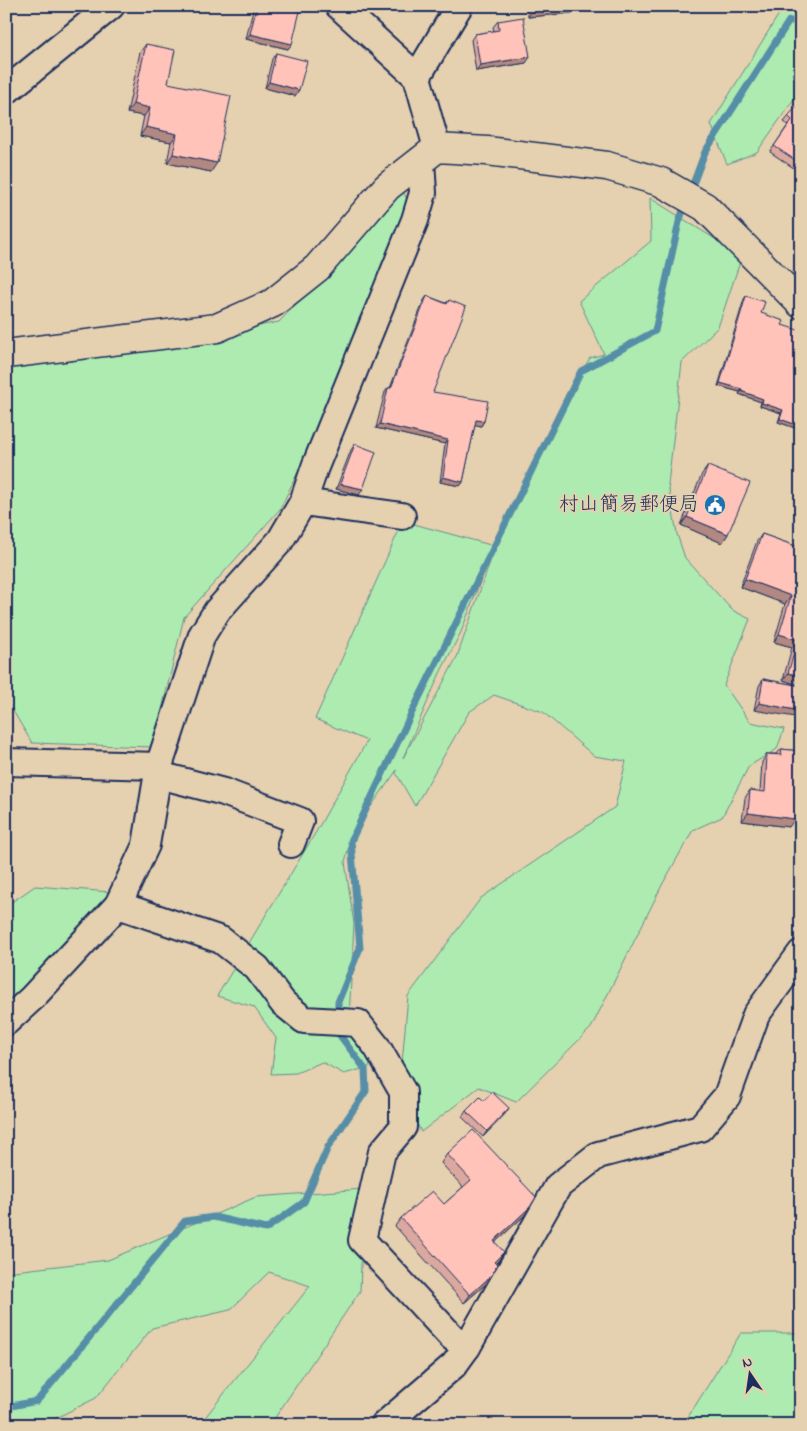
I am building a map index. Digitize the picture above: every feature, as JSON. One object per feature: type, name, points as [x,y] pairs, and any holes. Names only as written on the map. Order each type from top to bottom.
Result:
[{"type":"street","points":[[6,91],[111,6]]},
{"type":"street","points":[[6,1022],[32,998],[118,905],[146,845],[159,770],[202,635],[216,611],[280,541],[303,502],[415,220],[423,193],[429,154],[417,78],[339,6]]},
{"type":"street","points":[[417,78],[460,6]]},
{"type":"street","points":[[6,354],[217,328],[265,306],[317,268],[386,187],[429,154],[487,151],[607,166],[660,182],[704,207],[801,304]]},
{"type":"street","points":[[303,502],[402,516]]},
{"type":"street","points":[[6,762],[159,770],[300,821],[291,844]]},
{"type":"street","points":[[118,905],[221,940],[256,968],[283,1003],[304,1020],[358,1023],[375,1044],[403,1092],[403,1127],[382,1152],[362,1240],[452,1337],[467,1347]]},
{"type":"street","points":[[384,1425],[454,1366],[467,1347],[558,1186],[598,1155],[700,1128],[727,1096],[756,1015],[801,953]]},
{"type":"green space","points":[[784,6],[801,6],[801,89],[757,152],[727,164],[711,124]]},
{"type":"green space","points":[[403,192],[407,199],[393,244],[357,323],[331,404],[280,509],[184,617],[153,747],[32,743],[6,699],[6,366],[172,343],[279,322]]},
{"type":"green space","points":[[650,198],[742,256],[718,327],[682,362],[668,484],[677,534],[685,558],[732,610],[750,619],[724,685],[750,722],[784,729],[777,749],[749,766],[722,817],[693,830],[662,885],[591,1028],[516,1102],[479,1087],[421,1132],[400,1086],[408,996],[481,898],[615,807],[626,761],[594,756],[543,712],[494,695],[469,712],[415,806],[396,773],[397,770],[352,833],[345,862],[354,924],[349,1018],[375,1044],[369,1067],[344,1074],[322,1062],[296,1073],[271,1074],[276,1038],[254,1007],[217,996],[316,832],[367,741],[315,719],[403,521],[494,546],[461,632],[440,673],[403,758],[457,657],[498,539],[579,376],[590,358],[604,354],[579,301],[651,241]]},
{"type":"green space","points":[[35,886],[110,892],[65,953],[6,1009],[6,906]]},
{"type":"green space","points":[[364,1189],[360,1291],[270,1425],[199,1425],[310,1286],[269,1272],[230,1310],[152,1328],[96,1398],[42,1425],[6,1425],[6,1272],[108,1260],[256,1197]]},
{"type":"green space","points":[[741,1333],[801,1333],[801,1425],[683,1425]]},
{"type":"building","points":[[257,6],[280,6],[300,11],[292,44],[250,34]]},
{"type":"building","points":[[532,6],[576,6],[576,7],[532,11]]},
{"type":"building","points":[[523,17],[530,57],[480,65],[475,34],[499,30],[498,21]]},
{"type":"building","points":[[146,44],[175,50],[168,83],[231,96],[217,163],[173,154],[177,134],[146,127],[150,108],[133,104]]},
{"type":"building","points":[[276,53],[307,61],[299,90],[269,82]]},
{"type":"building","points":[[801,102],[801,164],[774,146],[792,120],[788,116]]},
{"type":"building","points":[[427,296],[447,304],[449,300],[466,307],[433,392],[488,401],[484,421],[476,420],[463,482],[443,477],[448,440],[380,424],[388,388],[391,388]]},
{"type":"building","points":[[746,296],[765,302],[761,313],[784,321],[782,325],[801,331],[801,415],[797,425],[780,419],[783,410],[762,403],[763,399],[741,391],[742,389],[720,383]]},
{"type":"building","points":[[355,444],[376,452],[363,489],[340,484]]},
{"type":"building","points":[[708,466],[750,483],[728,534],[687,517]]},
{"type":"building","points":[[762,534],[801,548],[801,676],[788,673],[798,640],[779,634],[791,596],[745,579]]},
{"type":"building","points":[[763,679],[801,686],[801,711],[759,703]]},
{"type":"building","points":[[781,749],[801,751],[795,819],[748,813],[750,790],[765,792],[767,754],[782,755]]},
{"type":"building","points":[[492,1092],[509,1108],[487,1131],[466,1111],[480,1097],[484,1101]]},
{"type":"building","points":[[473,1130],[536,1197],[530,1207],[494,1241],[504,1252],[494,1262],[497,1265],[492,1275],[470,1295],[401,1218],[432,1191],[444,1204],[471,1180],[447,1154]]},
{"type":"waterway","points":[[690,192],[705,152],[789,21],[801,21]]},
{"type":"waterway","points":[[338,1018],[338,1002],[360,948],[351,841],[412,712],[581,371],[655,331],[679,222],[686,202]]},
{"type":"waterway","points":[[6,1407],[37,1401],[185,1221],[214,1217],[266,1229],[304,1202],[328,1147],[366,1091],[365,1069],[338,1033],[338,1028]]},
{"type":"place","name":"村山簡易郵便局","points":[[715,505]]}]
